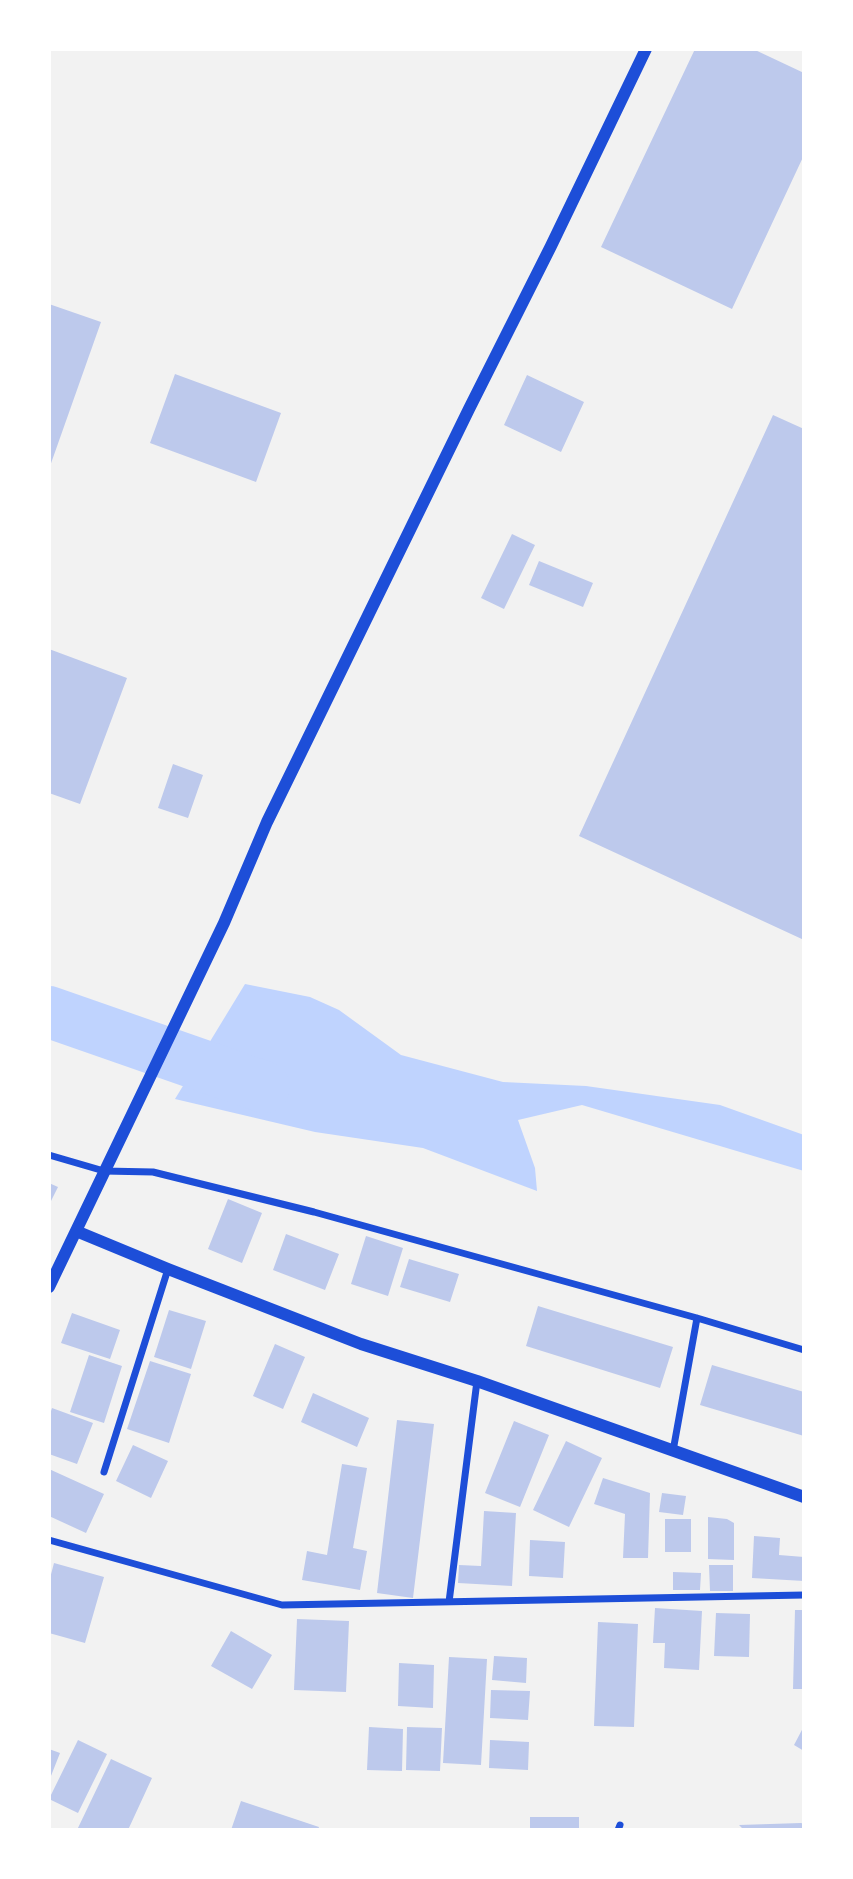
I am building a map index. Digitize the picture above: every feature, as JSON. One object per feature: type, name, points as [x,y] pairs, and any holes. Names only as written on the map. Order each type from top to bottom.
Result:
[{"type":"street","points":[[49,1287],[220,928],[267,822],[646,49]]},
{"type":"street","points":[[49,1155],[104,1171],[153,1172],[314,1212],[804,1350]]},
{"type":"street","points":[[76,1231],[361,1343],[477,1381],[804,1497]]},
{"type":"street","points":[[104,1472],[168,1269]]},
{"type":"street","points":[[673,1451],[697,1318]]},
{"type":"street","points":[[449,1602],[477,1381]]},
{"type":"street","points":[[49,1540],[282,1605],[804,1595]]},
{"type":"water","points":[[245,984],[310,997],[339,1010],[401,1055],[503,1082],[586,1086],[720,1105],[804,1135],[804,1171],[582,1105],[518,1120],[535,1168],[537,1191],[423,1148],[315,1132],[175,1099]]},
{"type":"building","points":[[695,49],[753,49],[804,73],[804,155],[732,309],[601,247]]},
{"type":"building","points":[[49,304],[101,322],[49,469]]},
{"type":"building","points":[[175,374],[281,413],[256,482],[150,443]]},
{"type":"building","points":[[527,375],[584,402],[561,452],[504,425]]},
{"type":"building","points":[[773,415],[804,429],[804,940],[579,836]]},
{"type":"building","points":[[512,534],[535,545],[504,609],[481,598]]},
{"type":"building","points":[[539,561],[593,583],[583,607],[529,585]]},
{"type":"building","points":[[49,649],[127,678],[80,804],[49,793]]},
{"type":"building","points":[[173,764],[203,775],[188,818],[158,808]]},
{"type":"building","points":[[49,1183],[58,1187],[49,1205]]},
{"type":"building","points":[[228,1199],[262,1213],[242,1263],[208,1249]]},
{"type":"building","points":[[286,1234],[339,1254],[325,1290],[273,1270]]},
{"type":"building","points":[[366,1236],[403,1248],[388,1296],[351,1284]]},
{"type":"building","points":[[409,1259],[459,1274],[450,1302],[400,1287]]},
{"type":"building","points":[[538,1306],[673,1347],[660,1388],[526,1346]]},
{"type":"building","points":[[169,1310],[206,1321],[191,1369],[154,1357]]},
{"type":"building","points":[[72,1313],[120,1330],[110,1359],[61,1343]]},
{"type":"building","points":[[275,1344],[305,1357],[283,1409],[253,1396]]},
{"type":"building","points":[[89,1355],[122,1366],[104,1423],[70,1412]]},
{"type":"building","points":[[150,1361],[191,1374],[169,1443],[127,1429]]},
{"type":"building","points":[[712,1365],[804,1392],[804,1436],[700,1405]]},
{"type":"building","points":[[313,1393],[369,1418],[357,1447],[301,1422]]},
{"type":"building","points":[[52,1408],[93,1423],[77,1464],[49,1454],[49,1417]]},
{"type":"building","points":[[397,1420],[434,1424],[413,1598],[377,1593]]},
{"type":"building","points":[[514,1421],[549,1435],[520,1507],[485,1493]]},
{"type":"building","points":[[566,1441],[602,1458],[569,1527],[533,1510]]},
{"type":"building","points":[[133,1445],[168,1461],[151,1498],[116,1481]]},
{"type":"building","points":[[342,1464],[367,1468],[353,1548],[367,1551],[360,1590],[302,1580],[307,1551],[327,1555]]},
{"type":"building","points":[[49,1469],[104,1494],[86,1533],[49,1516]]},
{"type":"building","points":[[603,1478],[650,1493],[648,1558],[623,1558],[625,1514],[594,1504]]},
{"type":"building","points":[[662,1493],[686,1496],[683,1515],[659,1512]]},
{"type":"building","points":[[484,1511],[516,1513],[512,1586],[458,1583],[459,1565],[481,1566]]},
{"type":"building","points":[[708,1517],[727,1519],[734,1523],[734,1560],[708,1559]]},
{"type":"building","points":[[665,1519],[691,1519],[691,1552],[665,1552]]},
{"type":"building","points":[[754,1536],[780,1538],[779,1555],[804,1557],[804,1581],[752,1578]]},
{"type":"building","points":[[530,1540],[565,1542],[563,1578],[529,1576]]},
{"type":"building","points":[[54,1563],[104,1577],[85,1643],[49,1633],[49,1582]]},
{"type":"building","points":[[709,1565],[733,1565],[733,1591],[710,1591]]},
{"type":"building","points":[[673,1572],[701,1573],[700,1590],[673,1590]]},
{"type":"building","points":[[655,1608],[702,1611],[699,1670],[664,1668],[665,1643],[653,1643]]},
{"type":"building","points":[[795,1610],[804,1610],[804,1689],[793,1689]]},
{"type":"building","points":[[716,1613],[750,1614],[749,1657],[714,1656]]},
{"type":"building","points":[[297,1619],[349,1621],[346,1692],[294,1690]]},
{"type":"building","points":[[598,1622],[638,1624],[634,1727],[594,1726]]},
{"type":"building","points":[[231,1631],[272,1655],[252,1689],[211,1666]]},
{"type":"building","points":[[494,1656],[527,1658],[526,1683],[492,1680]]},
{"type":"building","points":[[449,1657],[487,1659],[481,1765],[443,1763]]},
{"type":"building","points":[[399,1663],[434,1665],[433,1708],[398,1706]]},
{"type":"building","points":[[491,1690],[530,1691],[528,1720],[490,1718]]},
{"type":"building","points":[[804,1726],[804,1751],[794,1745]]},
{"type":"building","points":[[369,1727],[403,1729],[402,1771],[367,1770]]},
{"type":"building","points":[[407,1727],[442,1728],[440,1771],[406,1770]]},
{"type":"building","points":[[78,1740],[107,1754],[78,1813],[49,1799]]},
{"type":"building","points":[[490,1740],[529,1742],[528,1770],[489,1768]]},
{"type":"building","points":[[49,1749],[60,1753],[49,1781]]},
{"type":"building","points":[[111,1759],[152,1778],[128,1830],[77,1830]]},
{"type":"building","points":[[241,1801],[319,1827],[318,1830],[231,1830]]},
{"type":"building","points":[[530,1817],[579,1817],[579,1830],[530,1830]]},
{"type":"building","points":[[804,1824],[804,1830],[744,1830],[739,1825]]},
{"type":"waterway","points":[[49,1012],[264,1087]]}]
